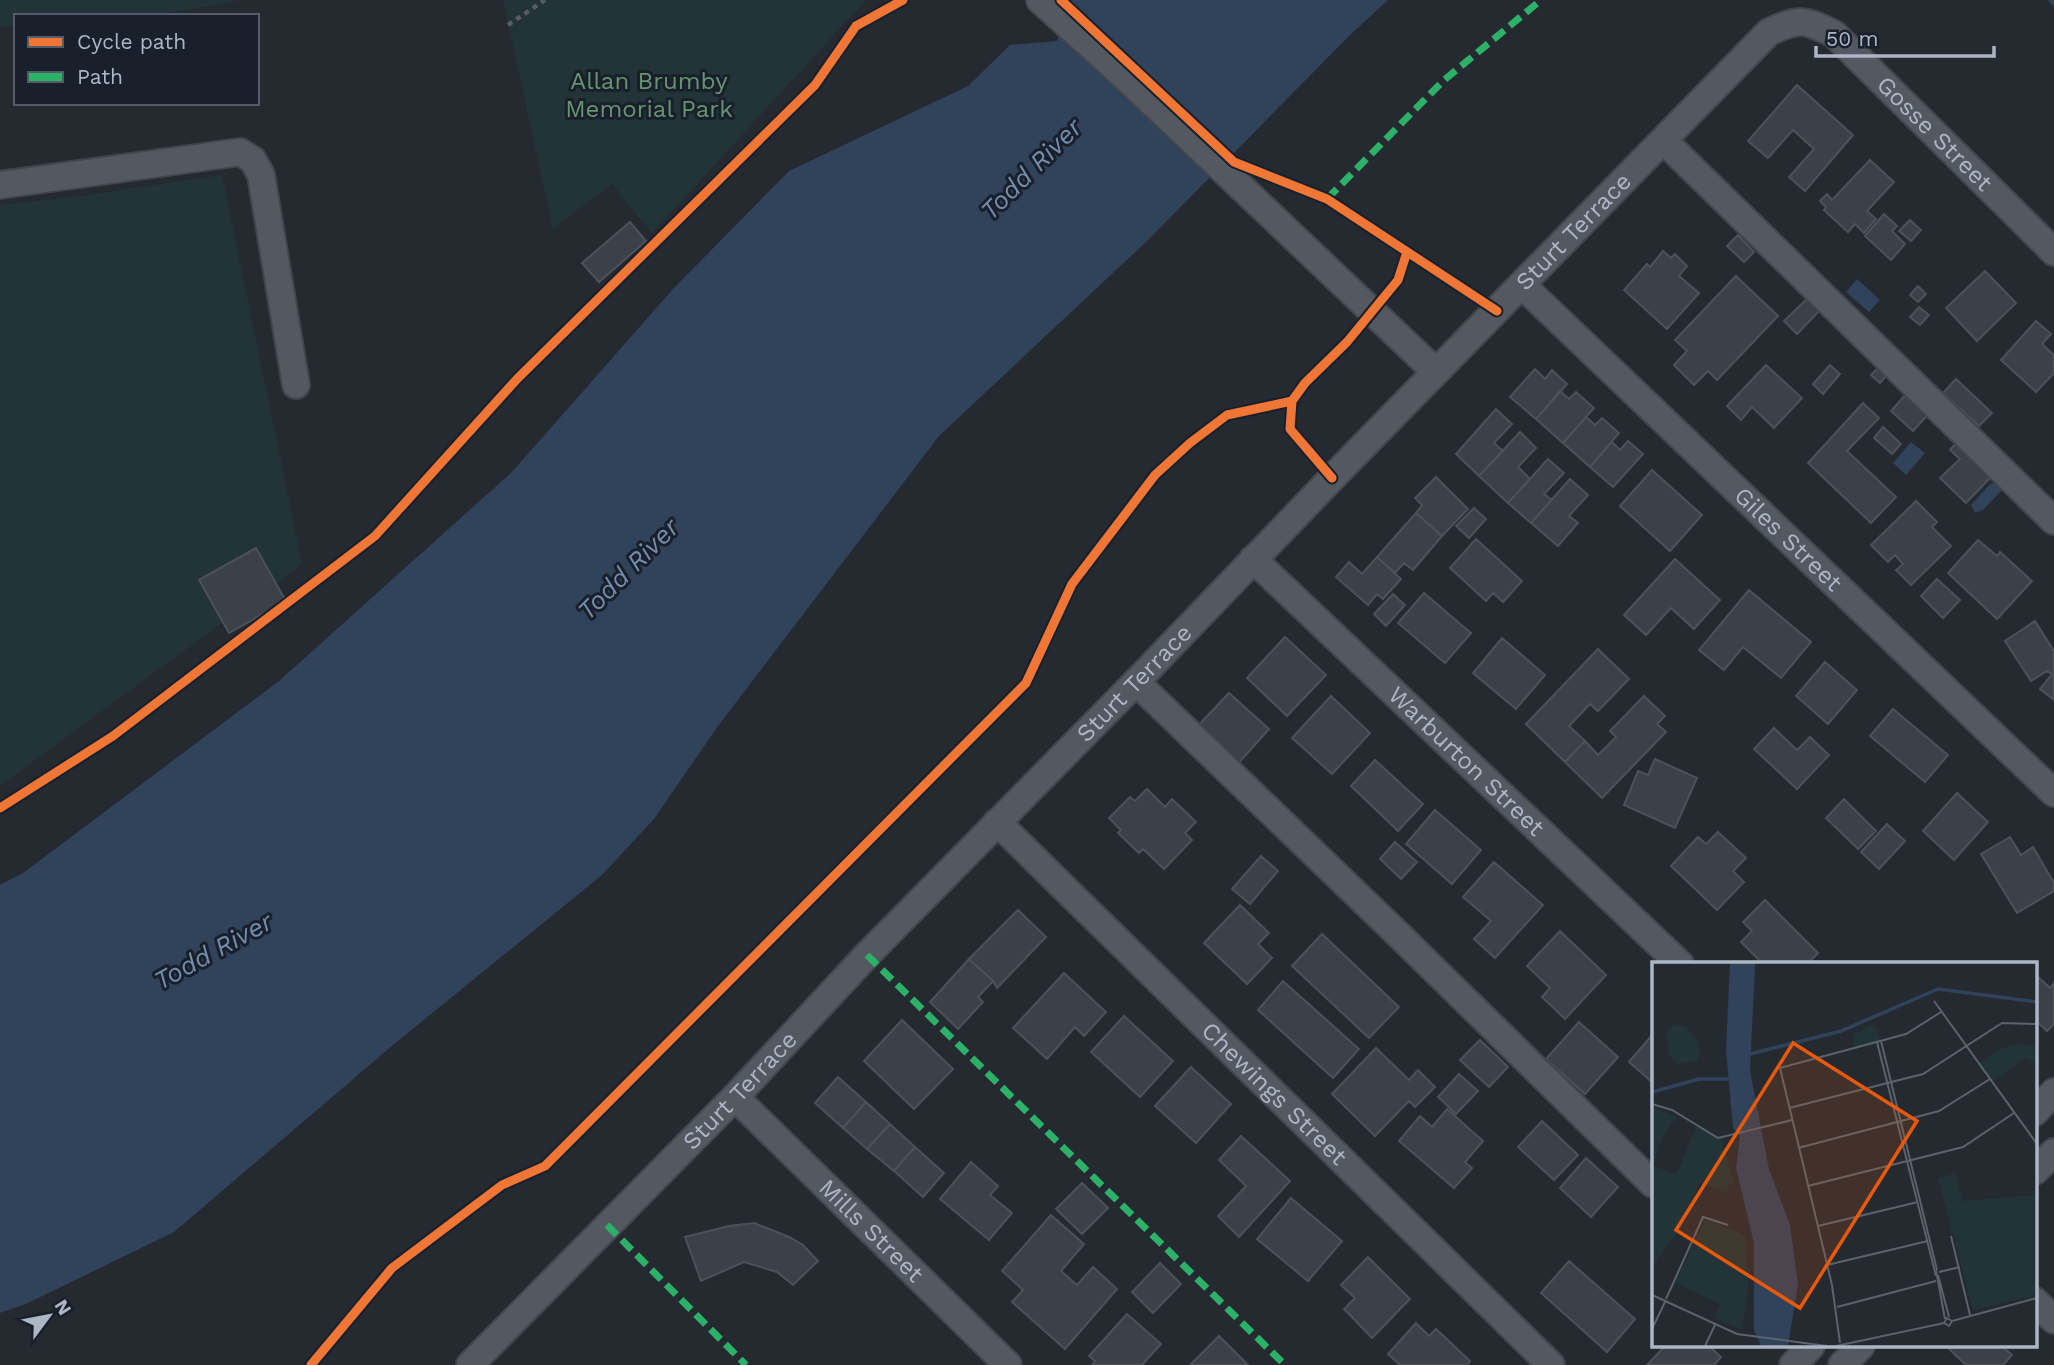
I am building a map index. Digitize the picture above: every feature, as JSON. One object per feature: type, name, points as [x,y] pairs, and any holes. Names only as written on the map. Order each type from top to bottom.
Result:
[{"type":"street","points":[[1040,0],[1124,76],[1436,372]]},
{"type":"street","name":"Sturt Terrace","points":[[470,1365],[735,1097],[867,955],[1769,32],[1791,22],[1810,21]]},
{"type":"street","name":"Gosse Street","points":[[1810,21],[1834,34],[2054,252]]},
{"type":"street","points":[[1664,141],[2054,522]]},
{"type":"street","points":[[0,185],[240,152],[253,160],[261,175],[296,385]]},
{"type":"street","name":"Giles Street","points":[[1522,285],[2054,793]]},
{"type":"street","name":"Warburton Street","points":[[1253,559],[1678,962]]},
{"type":"street","points":[[1136,682],[1652,1183]]},
{"type":"street","name":"Chewings Street","points":[[997,822],[1551,1365]]},
{"type":"street","points":[[2036,1111],[2054,1092]]},
{"type":"street","name":"Mills Street","points":[[735,1097],[1008,1365]]},
{"type":"street","points":[[2036,1170],[2054,1152]]},
{"type":"street","points":[[2036,1302],[2054,1320]]},
{"type":"street","points":[[1793,1365],[1809,1348]]},
{"type":"street","points":[[1842,1365],[1859,1348]]},
{"type":"path","points":[[508,25],[545,0]]},
{"type":"green space","points":[[0,0],[240,0],[163,14],[14,14],[14,27],[0,26]]},
{"type":"green space","name":"Allan Brumby Memorial Park","points":[[503,0],[866,0],[652,233],[612,184],[553,229]]},
{"type":"green space","points":[[222,175],[302,564],[0,786],[0,205]]},
{"type":"water","name":"Todd River","points":[[1071,0],[1388,0],[1348,37],[1147,241],[939,436],[718,726],[654,819],[602,875],[393,1045],[174,1232],[28,1303],[0,1313],[0,885],[23,873],[279,681],[512,472],[673,289],[789,171],[968,86],[1010,45],[1057,41]]},
{"type":"water","points":[[1857,279],[1880,300],[1869,312],[1846,292]]},
{"type":"water","points":[[1911,442],[1925,453],[1906,475],[1893,463]]},
{"type":"water","points":[[1996,482],[2003,489],[1983,510],[1975,513],[1971,505],[1990,484]]},
{"type":"building","points":[[1797,85],[1853,135],[1805,191],[1789,177],[1814,149],[1793,130],[1768,158],[1748,141]]},
{"type":"building","points":[[1870,160],[1894,182],[1867,211],[1876,219],[1864,233],[1855,224],[1848,232],[1824,210],[1826,207],[1820,201],[1827,194],[1832,200]]},
{"type":"building","points":[[1884,214],[1897,226],[1892,231],[1905,244],[1891,260],[1865,236]]},
{"type":"building","points":[[1910,220],[1921,230],[1911,241],[1899,231]]},
{"type":"building","points":[[630,222],[646,241],[599,282],[582,263]]},
{"type":"building","points":[[1738,235],[1754,252],[1744,262],[1727,246]]},
{"type":"building","points":[[1663,251],[1671,258],[1675,254],[1687,266],[1679,276],[1699,293],[1667,329],[1624,290],[1647,264],[1650,267]]},
{"type":"building","points":[[1985,271],[2016,303],[1977,341],[1946,308]]},
{"type":"building","points":[[1736,276],[1778,316],[1717,380],[1708,371],[1694,385],[1674,365],[1687,351],[1675,340]]},
{"type":"building","points":[[1918,286],[1926,294],[1918,302],[1910,295]]},
{"type":"building","points":[[1811,295],[1823,307],[1797,334],[1784,321]]},
{"type":"building","points":[[1919,307],[1929,315],[1920,325],[1910,317]]},
{"type":"building","points":[[2036,321],[2051,334],[2042,344],[2054,355],[2054,373],[2036,392],[2001,360]]},
{"type":"building","points":[[1766,365],[1802,398],[1774,428],[1752,407],[1741,420],[1727,406]]},
{"type":"building","points":[[1830,365],[1840,374],[1823,394],[1813,384]]},
{"type":"building","points":[[1881,365],[1889,372],[1880,383],[1871,375]]},
{"type":"building","points":[[1535,369],[1545,379],[1552,370],[1567,384],[1536,419],[1510,397]]},
{"type":"building","points":[[1956,379],[1992,413],[1979,426],[1943,393]]},
{"type":"building","points":[[1560,391],[1569,399],[1576,392],[1594,408],[1563,443],[1536,419]]},
{"type":"building","points":[[1909,391],[1931,411],[1913,431],[1891,411]]},
{"type":"building","points":[[1863,403],[1879,418],[1847,451],[1896,497],[1871,523],[1808,463]]},
{"type":"building","points":[[1496,409],[1512,424],[1494,443],[1503,451],[1479,476],[1456,454]]},
{"type":"building","points":[[1586,417],[1595,425],[1602,418],[1619,433],[1590,467],[1563,443]]},
{"type":"building","points":[[1883,427],[1901,444],[1892,454],[1874,438]]},
{"type":"building","points":[[1520,432],[1536,448],[1518,467],[1530,479],[1508,503],[1479,476]]},
{"type":"building","points":[[1628,441],[1643,454],[1613,487],[1590,467],[1612,442],[1620,450]]},
{"type":"building","points":[[1956,443],[1991,477],[1966,503],[1940,478],[1960,459],[1950,450]]},
{"type":"building","points":[[1548,459],[1564,473],[1544,494],[1552,500],[1531,523],[1508,503]]},
{"type":"building","points":[[1652,470],[1702,515],[1670,551],[1620,506]]},
{"type":"building","points":[[1436,477],[1468,509],[1442,536],[1416,513],[1422,505],[1415,498]]},
{"type":"building","points":[[1570,479],[1588,495],[1569,516],[1578,523],[1558,546],[1531,523]]},
{"type":"building","points":[[1916,501],[1937,522],[1932,527],[1951,546],[1911,585],[1896,570],[1903,564],[1895,555],[1888,562],[1871,545]]},
{"type":"building","points":[[1474,508],[1486,519],[1469,538],[1456,526]]},
{"type":"building","points":[[1416,513],[1442,536],[1413,570],[1404,563],[1395,573],[1377,557]]},
{"type":"building","points":[[1476,539],[1522,581],[1503,602],[1493,593],[1486,601],[1450,568]]},
{"type":"building","points":[[1978,540],[1997,556],[2000,552],[2032,581],[1997,619],[1948,573]]},
{"type":"building","points":[[256,548],[286,601],[229,633],[199,580]]},
{"type":"building","points":[[1377,557],[1401,579],[1383,599],[1377,594],[1368,605],[1336,577],[1349,562],[1362,574]]},
{"type":"building","points":[[1675,559],[1720,600],[1694,629],[1671,608],[1646,635],[1624,615]]},
{"type":"building","points":[[1937,579],[1960,600],[1943,618],[1921,596]]},
{"type":"building","points":[[1749,590],[1811,642],[1781,678],[1743,647],[1724,670],[1699,650]]},
{"type":"building","points":[[1424,593],[1471,633],[1445,663],[1398,623]]},
{"type":"building","points":[[1393,594],[1405,605],[1386,626],[1374,614]]},
{"type":"building","points":[[2035,621],[2054,651],[2054,700],[2040,689],[2052,674],[2047,671],[2031,681],[2005,641]]},
{"type":"building","points":[[1285,637],[1326,675],[1287,716],[1247,678]]},
{"type":"building","points":[[1502,638],[1545,675],[1516,709],[1473,673]]},
{"type":"building","points":[[1598,649],[1629,679],[1598,711],[1590,704],[1569,726],[1585,741],[1565,762],[1526,724]]},
{"type":"building","points":[[1825,662],[1857,690],[1828,724],[1796,696]]},
{"type":"building","points":[[1229,693],[1269,729],[1235,767],[1194,730]]},
{"type":"building","points":[[1331,696],[1370,733],[1332,774],[1292,738]]},
{"type":"building","points":[[1644,696],[1665,716],[1657,724],[1666,732],[1602,798],[1565,762],[1585,741],[1598,755],[1616,737],[1610,731]]},
{"type":"building","points":[[1893,709],[1948,755],[1925,782],[1870,736]]},
{"type":"building","points":[[1774,728],[1797,750],[1810,737],[1829,755],[1797,789],[1754,749]]},
{"type":"building","points":[[1655,759],[1697,778],[1675,828],[1624,805],[1638,771],[1648,775]]},
{"type":"building","points":[[1375,760],[1423,804],[1398,831],[1351,786]]},
{"type":"building","points":[[1147,789],[1165,807],[1172,799],[1196,822],[1185,833],[1192,840],[1164,869],[1143,849],[1139,853],[1118,833],[1121,830],[1109,818],[1130,797],[1135,801]]},
{"type":"building","points":[[1957,793],[1988,822],[1954,860],[1923,831]]},
{"type":"building","points":[[1844,799],[1876,831],[1858,849],[1826,818]]},
{"type":"building","points":[[1435,810],[1481,850],[1452,884],[1406,844]]},
{"type":"building","points":[[1887,824],[1905,841],[1879,869],[1861,852]]},
{"type":"building","points":[[1718,832],[1746,858],[1733,871],[1744,882],[1717,910],[1671,866],[1698,837],[1706,844]]},
{"type":"building","points":[[2010,837],[2021,855],[2033,847],[2054,883],[2054,891],[2017,913],[1981,854]]},
{"type":"building","points":[[1395,842],[1417,862],[1401,879],[1380,859]]},
{"type":"building","points":[[1261,856],[1278,871],[1250,904],[1232,889]]},
{"type":"building","points":[[1494,862],[1543,905],[1495,958],[1474,939],[1491,921],[1463,897]]},
{"type":"building","points":[[1765,900],[1818,953],[1809,962],[1761,962],[1741,942],[1752,931],[1743,922]]},
{"type":"building","points":[[1240,905],[1269,933],[1258,944],[1272,958],[1247,984],[1204,943]]},
{"type":"building","points":[[1018,910],[1046,937],[997,988],[969,959]]},
{"type":"building","points":[[1560,931],[1606,975],[1565,1019],[1542,997],[1550,988],[1527,966]]},
{"type":"building","points":[[1322,934],[1399,1007],[1369,1038],[1292,966]]},
{"type":"building","points":[[969,959],[993,981],[978,997],[983,1002],[958,1029],[930,1002]]},
{"type":"building","points":[[1064,973],[1106,1012],[1084,1036],[1075,1027],[1047,1059],[1013,1028]]},
{"type":"building","points":[[2036,975],[2050,988],[2054,983],[2054,1024],[2047,1031],[2036,1021]]},
{"type":"building","points":[[1283,981],[1359,1049],[1333,1078],[1258,1010]]},
{"type":"building","points":[[1124,1016],[1173,1061],[1140,1097],[1091,1052]]},
{"type":"building","points":[[902,1020],[953,1069],[914,1109],[864,1061]]},
{"type":"building","points":[[1579,1022],[1618,1057],[1585,1094],[1546,1059]]},
{"type":"building","points":[[1652,1035],[1652,1082],[1629,1062]]},
{"type":"building","points":[[1480,1040],[1508,1067],[1489,1087],[1460,1060]]},
{"type":"building","points":[[1376,1048],[1409,1080],[1418,1070],[1435,1087],[1415,1107],[1409,1101],[1375,1136],[1332,1094]]},
{"type":"building","points":[[1191,1067],[1231,1104],[1196,1143],[1155,1106]]},
{"type":"building","points":[[1459,1074],[1478,1091],[1456,1114],[1438,1097]]},
{"type":"building","points":[[838,1077],[866,1102],[843,1128],[815,1103]]},
{"type":"building","points":[[866,1102],[890,1124],[867,1149],[843,1128]]},
{"type":"building","points":[[1447,1109],[1483,1141],[1465,1162],[1472,1168],[1454,1188],[1399,1141],[1420,1116],[1432,1127]]},
{"type":"building","points":[[1542,1121],[1578,1155],[1554,1180],[1518,1147]]},
{"type":"building","points":[[890,1124],[915,1147],[894,1171],[867,1149]]},
{"type":"building","points":[[1241,1136],[1290,1181],[1239,1237],[1218,1216],[1246,1186],[1219,1160]]},
{"type":"building","points":[[915,1147],[944,1173],[923,1197],[894,1171]]},
{"type":"building","points":[[1586,1158],[1618,1187],[1591,1217],[1560,1188]]},
{"type":"building","points":[[971,1162],[998,1186],[990,1195],[1012,1213],[989,1240],[940,1199]]},
{"type":"building","points":[[1082,1183],[1108,1208],[1082,1234],[1056,1209]]},
{"type":"building","points":[[1291,1198],[1342,1241],[1308,1281],[1257,1239]]},
{"type":"building","points":[[1051,1215],[1084,1244],[1061,1271],[1077,1285],[1093,1267],[1117,1289],[1065,1349],[1012,1302],[1023,1290],[1002,1271]]},
{"type":"building","points":[[754,1223],[803,1245],[818,1261],[793,1285],[777,1272],[744,1262],[701,1281],[685,1237]]},
{"type":"building","points":[[1368,1257],[1410,1299],[1372,1338],[1344,1309],[1355,1298],[1341,1285]]},
{"type":"building","points":[[1569,1261],[1635,1319],[1607,1352],[1541,1293]]},
{"type":"building","points":[[1160,1263],[1181,1284],[1153,1313],[1132,1292]]},
{"type":"building","points":[[1127,1314],[1161,1344],[1142,1365],[1092,1365],[1095,1361],[1089,1356]]},
{"type":"building","points":[[1416,1323],[1429,1336],[1436,1329],[1470,1361],[1467,1365],[1400,1365],[1388,1354]]},
{"type":"building","points":[[1219,1336],[1248,1365],[1190,1365]]},
{"type":"building","points":[[1663,1348],[1711,1348],[1721,1357],[1714,1365],[1647,1365]]},
{"type":"building","points":[[1948,1348],[2004,1348],[2012,1355],[2003,1365],[1966,1365]]},
{"type":"marked path","points":[[1327,199],[1443,81],[1541,0]]},
{"type":"marked path","points":[[867,955],[1285,1365]]},
{"type":"marked path","points":[[607,1225],[746,1365]]},
{"type":"cycle path","points":[[0,808],[113,736],[375,536],[517,379],[815,85],[856,26],[903,0]]},
{"type":"cycle path","points":[[1061,0],[1234,162],[1327,199],[1497,311]]},
{"type":"cycle path","points":[[1332,478],[1290,429],[1292,401],[1305,383],[1347,342],[1398,280],[1407,252]]},
{"type":"cycle path","points":[[311,1365],[392,1268],[502,1185],[545,1166],[1026,683],[1072,584],[1155,475],[1190,443],[1227,415],[1292,401]]}]
